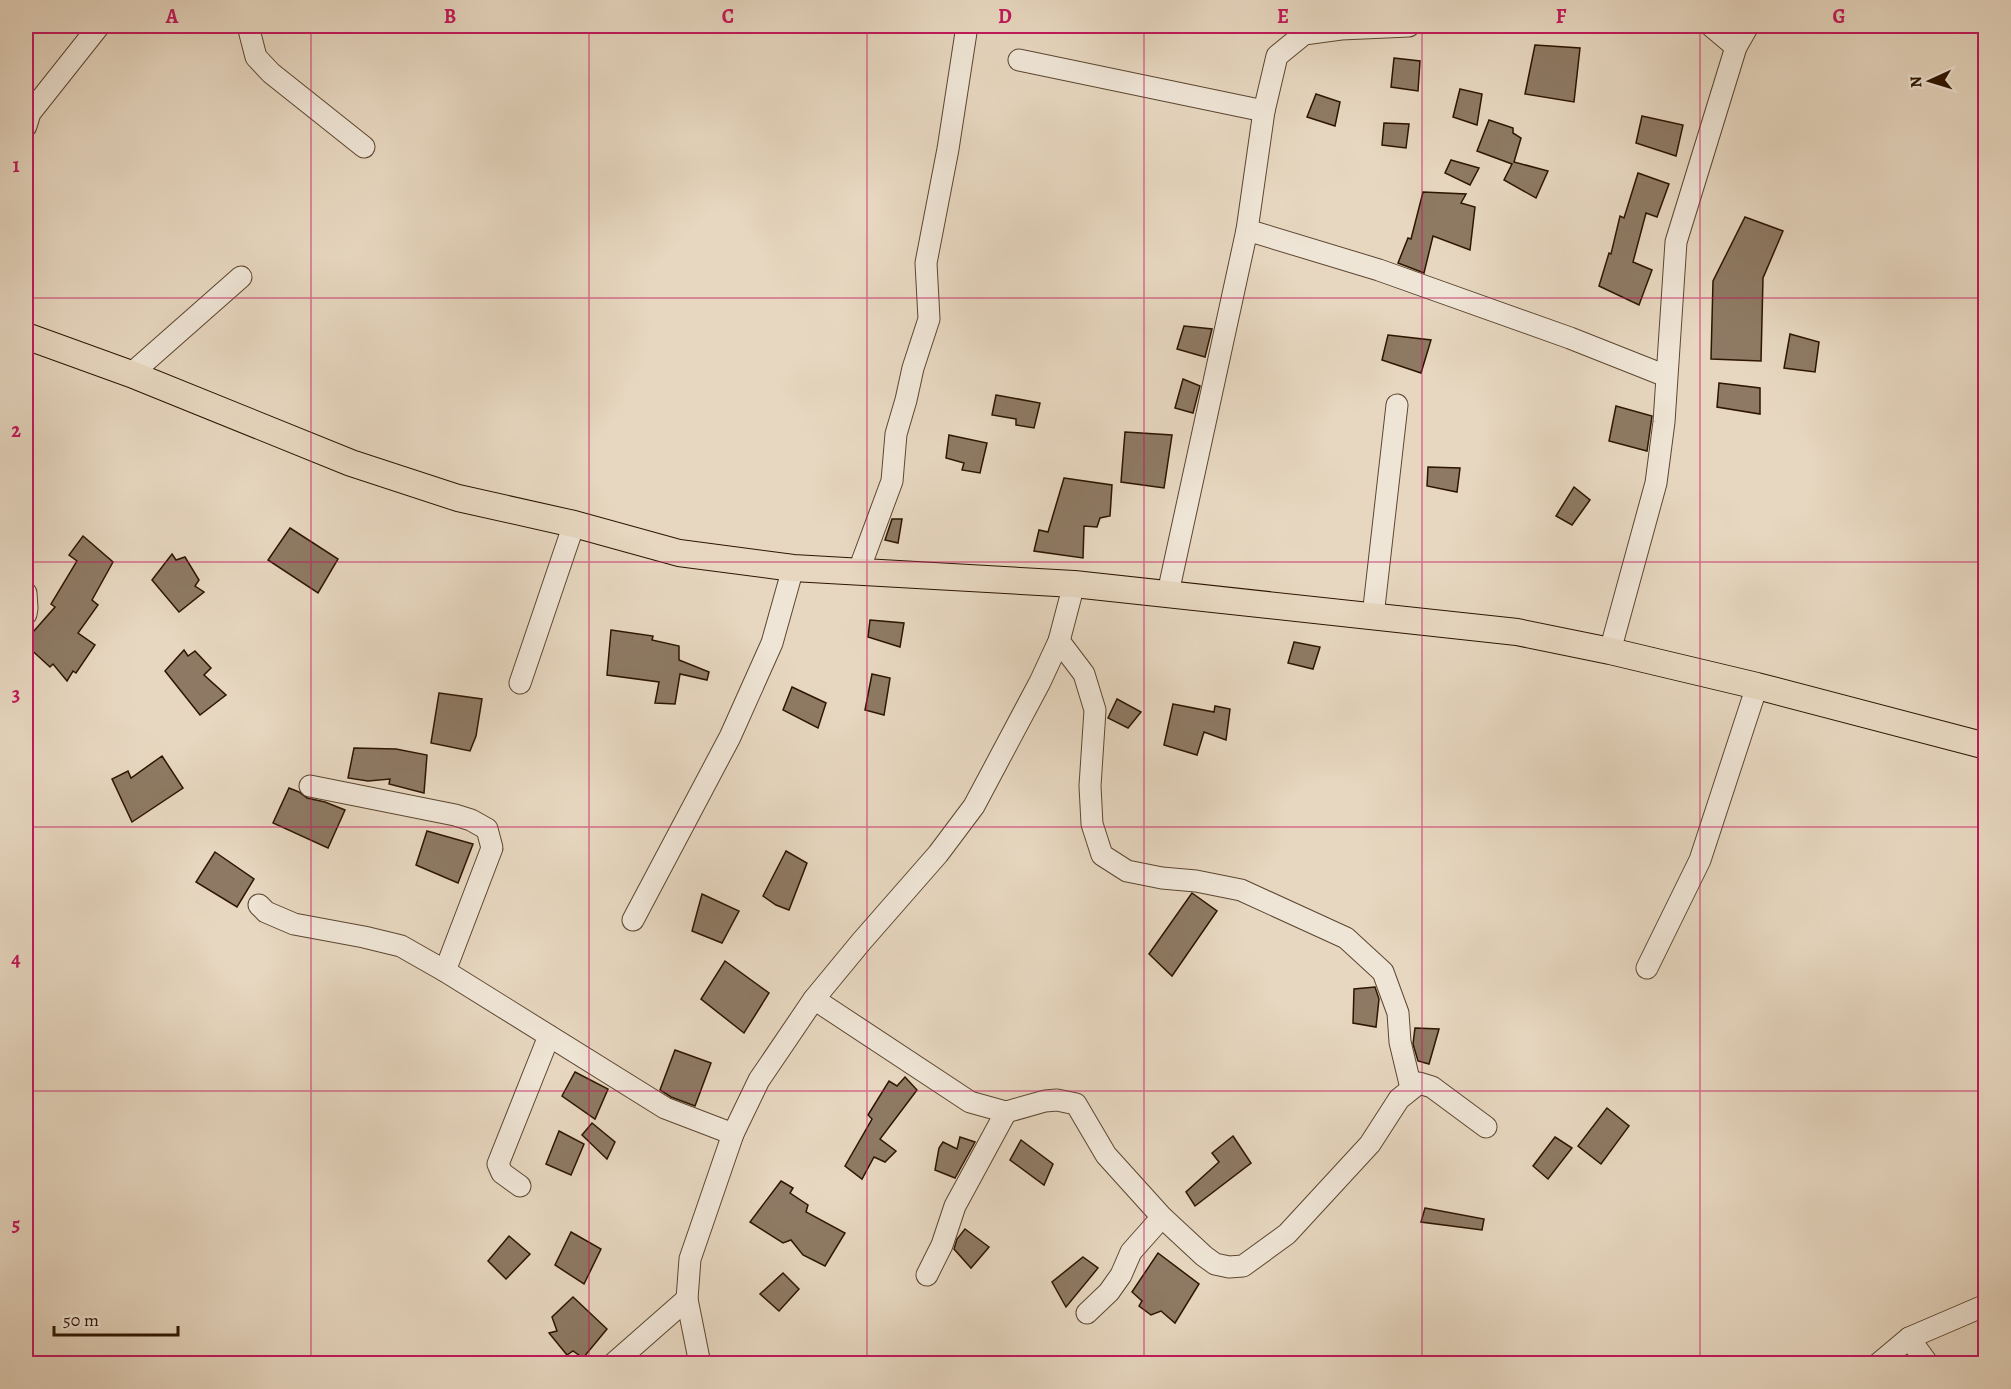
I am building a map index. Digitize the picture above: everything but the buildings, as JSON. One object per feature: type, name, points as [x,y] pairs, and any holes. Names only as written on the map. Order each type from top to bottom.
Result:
[{"type":"main road","points":[[26,336],[131,374],[351,463],[458,498],[574,524],[679,553],[794,568],[1074,584],[1516,632],[1610,651],[1757,686],[1986,746]]},
{"type":"street","points":[[26,126],[30,112],[99,26]]},
{"type":"street","points":[[248,26],[256,57],[263,65],[364,147]]},
{"type":"street","points":[[860,570],[892,481],[896,434],[913,368],[929,319],[926,263],[948,149],[967,26]]},
{"type":"street","points":[[1168,593],[1247,230],[1264,111],[1277,56],[1304,34],[1341,29],[1409,26]]},
{"type":"street","points":[[1712,26],[1736,47]]},
{"type":"street","points":[[1610,651],[1656,483],[1664,422],[1676,242],[1736,47],[1748,26]]},
{"type":"street","points":[[1019,60],[1264,111]]},
{"type":"street","points":[[1247,230],[1390,274],[1570,338],[1666,376]]},
{"type":"street","points":[[131,374],[241,277]]},
{"type":"street","points":[[1373,616],[1397,405]]},
{"type":"street","points":[[520,683],[574,524]]},
{"type":"street","points":[[633,920],[734,726],[772,643],[794,568]]},
{"type":"street","points":[[700,1364],[687,1299],[690,1259],[733,1134],[759,1080],[814,999],[938,854],[974,806],[1040,682],[1059,641],[1074,584]]},
{"type":"street","points":[[26,593],[26,614]]},
{"type":"street","points":[[1059,641],[1084,674],[1095,710],[1090,786],[1092,824],[1102,855],[1127,871],[1162,878],[1196,880],[1241,890],[1346,939],[1383,972],[1398,1013],[1400,1042],[1411,1088]]},
{"type":"street","points":[[1647,968],[1700,860],[1757,686]]},
{"type":"street","points":[[310,786],[456,815],[488,829],[492,848],[445,971]]},
{"type":"street","points":[[259,905],[266,912],[294,924],[401,946],[665,1108],[733,1134]]},
{"type":"street","points":[[814,999],[970,1102],[1006,1112],[1057,1100],[1076,1104],[1106,1155],[1161,1217],[1204,1256],[1215,1264],[1229,1267],[1243,1266],[1287,1234],[1370,1144],[1399,1099],[1419,1083],[1432,1087],[1486,1127]]},
{"type":"street","points":[[520,1186],[502,1173],[498,1164],[549,1036]]},
{"type":"street","points":[[927,1275],[942,1245],[955,1206],[1006,1112]]},
{"type":"street","points":[[1087,1313],[1109,1292],[1121,1275],[1131,1252],[1161,1217]]},
{"type":"street","points":[[613,1364],[687,1299]]},
{"type":"street","points":[[1878,1364],[1909,1338],[1986,1305]]},
{"type":"street","points":[[1909,1338],[1928,1364]]}]
